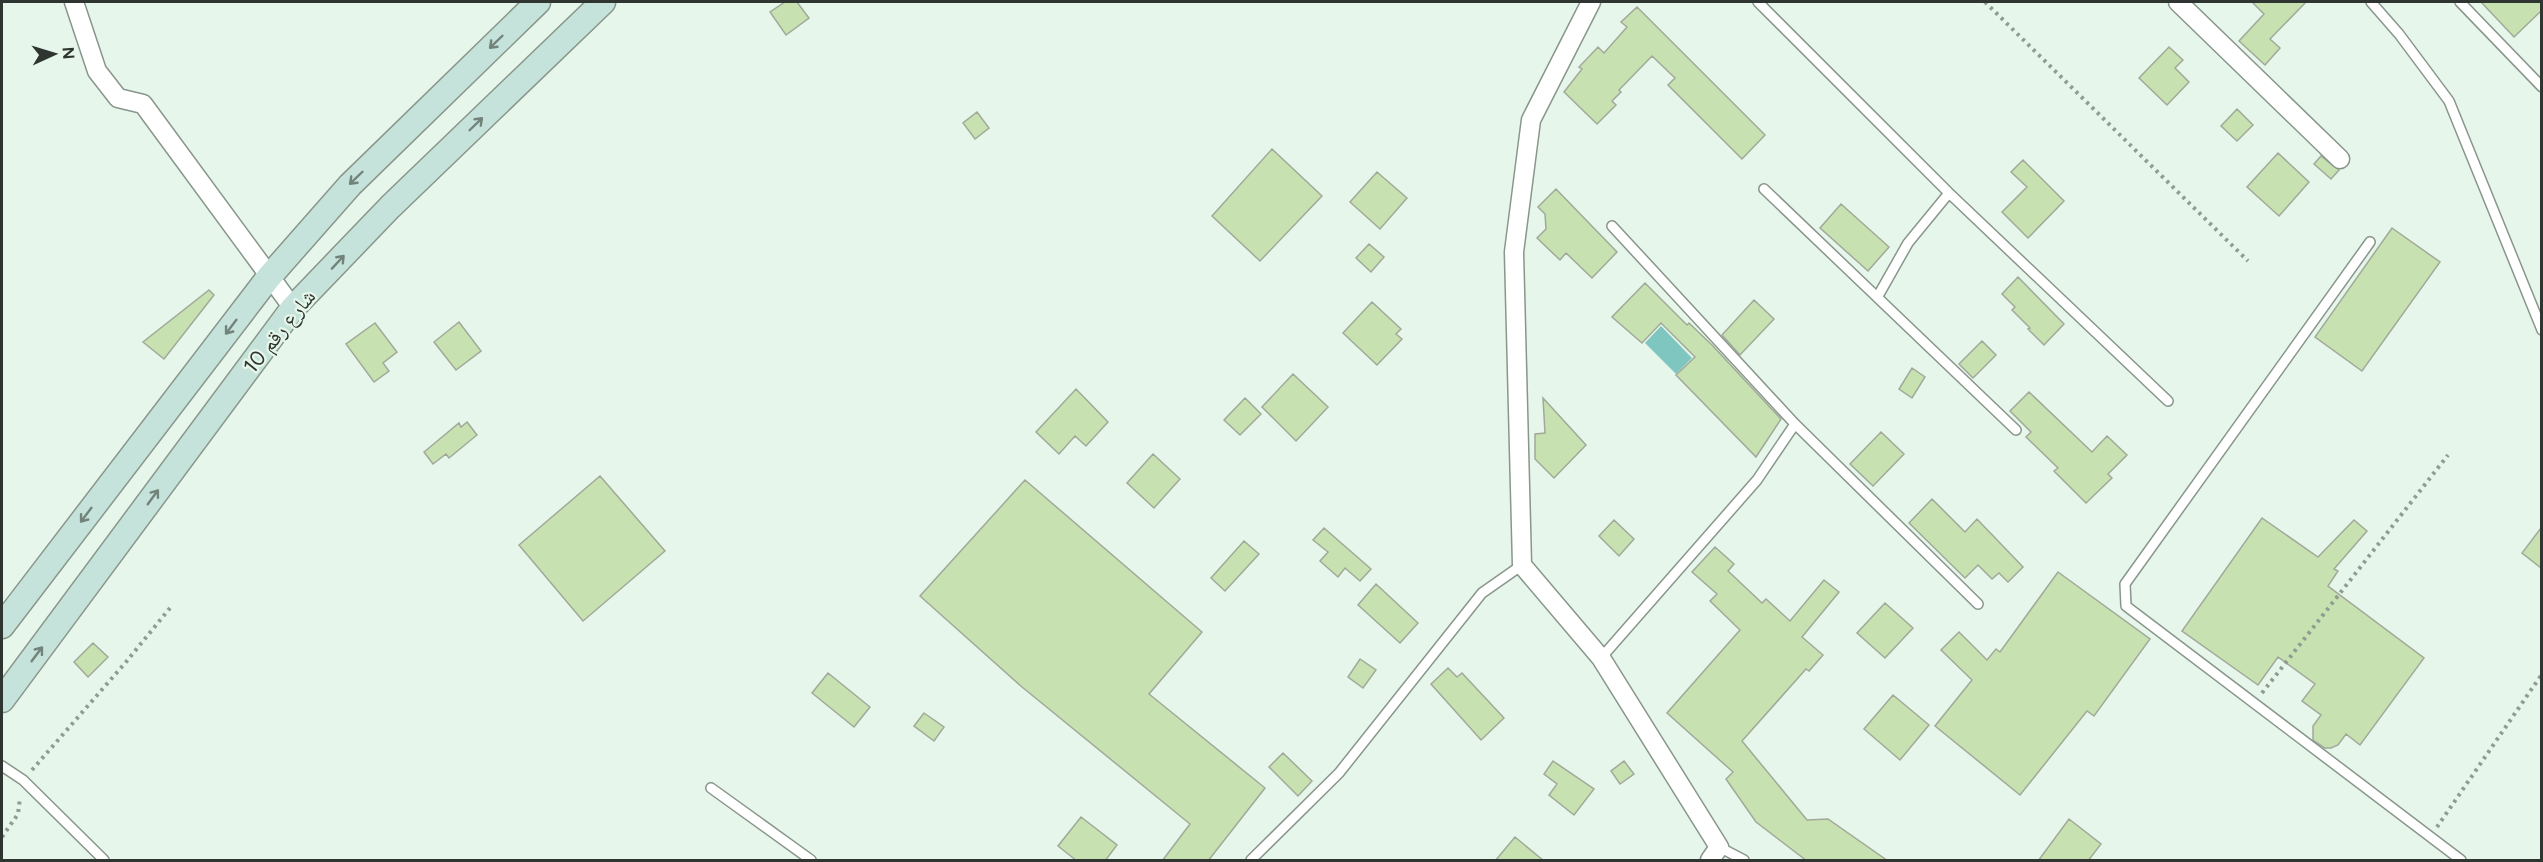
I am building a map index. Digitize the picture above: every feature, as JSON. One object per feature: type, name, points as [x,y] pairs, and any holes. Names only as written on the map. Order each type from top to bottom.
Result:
[{"type":"main road","name":"شارع رقم 10","points":[[2,626],[269,277],[350,185],[538,2]]},
{"type":"main road","name":"شارع رقم 10","points":[[2,700],[293,308],[390,207],[603,2]]},
{"type":"street","points":[[75,2],[97,71],[118,98],[143,104],[293,308]]},
{"type":"street","points":[[1590,2],[1531,120],[1514,252],[1522,565],[1601,658],[1715,854]]},
{"type":"street","points":[[2178,2],[2340,159]]},
{"type":"lane","points":[[1758,2],[1949,193],[2168,401]]},
{"type":"lane","points":[[2371,2],[2399,34],[2449,100],[2541,330]]},
{"type":"lane","points":[[2460,2],[2541,87]]},
{"type":"lane","points":[[1764,189],[2016,430]]},
{"type":"lane","points":[[1878,296],[1908,243],[1949,193]]},
{"type":"lane","points":[[1612,226],[1795,424],[1978,604]]},
{"type":"lane","points":[[2370,242],[2126,584],[2126,606],[2461,861]]},
{"type":"lane","points":[[1601,658],[1757,480],[1795,424]]},
{"type":"lane","points":[[1251,861],[1339,773],[1482,593],[1522,565]]},
{"type":"lane","points":[[2,766],[23,780],[104,861]]},
{"type":"lane","points":[[711,788],[811,861]]},
{"type":"lane","points":[[1715,854],[1744,861]]},
{"type":"path","points":[[1985,2],[2248,261]]},
{"type":"path","points":[[2254,703],[2448,455]]},
{"type":"path","points":[[2,837],[18,814],[23,780],[170,608]]},
{"type":"path","points":[[2431,836],[2541,674]]},
{"type":"water","points":[[1661,326],[1692,358],[1676,374],[1645,343]]},
{"type":"building","points":[[785,2],[797,2],[809,18],[786,35],[770,12]]},
{"type":"building","points":[[2252,2],[2306,2],[2270,39],[2280,48],[2265,65],[2239,41],[2264,14]]},
{"type":"building","points":[[2481,2],[2541,2],[2541,11],[2514,37]]},
{"type":"building","points":[[1637,7],[1765,135],[1742,159],[1668,85],[1675,78],[1652,56],[1619,90],[1621,92],[1612,101],[1616,105],[1597,124],[1564,92],[1582,69],[1579,67],[1598,47],[1604,53],[1627,27],[1621,22]]},
{"type":"building","points":[[2169,47],[2183,60],[2175,68],[2189,82],[2167,105],[2139,78]]},
{"type":"building","points":[[2237,109],[2253,125],[2237,141],[2221,126]]},
{"type":"building","points":[[977,112],[989,128],[975,139],[963,123]]},
{"type":"building","points":[[1272,149],[1322,196],[1260,261],[1212,216]]},
{"type":"building","points":[[2278,153],[2309,182],[2279,216],[2247,187]]},
{"type":"building","points":[[2321,156],[2339,170],[2331,179],[2314,164]]},
{"type":"building","points":[[2023,160],[2064,201],[2028,238],[2002,212],[2027,187],[2011,172]]},
{"type":"building","points":[[1377,172],[1407,198],[1380,229],[1350,202]]},
{"type":"building","points":[[1556,189],[1617,252],[1592,278],[1566,253],[1560,260],[1537,238],[1546,229],[1545,214],[1538,207]]},
{"type":"building","points":[[1841,204],[1889,247],[1868,271],[1820,228]]},
{"type":"building","points":[[2392,228],[2440,262],[2362,371],[2315,337]]},
{"type":"building","points":[[1369,244],[1384,257],[1371,272],[1356,258]]},
{"type":"building","points":[[2018,277],[2064,324],[2044,345],[2012,310],[2015,307],[2002,294]]},
{"type":"building","points":[[1645,283],[1687,325],[1689,323],[1712,345],[1781,419],[1756,457],[1676,375],[1695,357],[1661,323],[1642,343],[1612,317]]},
{"type":"building","points":[[209,290],[214,295],[164,359],[143,342]]},
{"type":"building","points":[[1754,300],[1774,319],[1740,355],[1722,335]]},
{"type":"building","points":[[1372,302],[1401,329],[1396,334],[1402,339],[1377,365],[1343,333]]},
{"type":"building","points":[[459,322],[481,351],[456,370],[434,342]]},
{"type":"building","points":[[375,323],[397,352],[383,363],[389,371],[374,382],[346,344]]},
{"type":"building","points":[[1982,341],[1996,355],[1973,378],[1959,364]]},
{"type":"building","points":[[1912,368],[1925,377],[1912,398],[1899,389]]},
{"type":"building","points":[[1293,374],[1328,407],[1296,441],[1262,407]]},
{"type":"building","points":[[1076,389],[1108,422],[1086,446],[1075,436],[1059,454],[1036,432]]},
{"type":"building","points":[[2029,392],[2092,452],[2107,436],[2127,455],[2108,474],[2112,478],[2086,503],[2054,471],[2058,468],[2026,437],[2031,432],[2010,411]]},
{"type":"building","points":[[1245,398],[1261,414],[1240,435],[1224,420]]},
{"type":"building","points":[[1543,398],[1586,445],[1554,478],[1535,459],[1535,434],[1545,433]]},
{"type":"building","points":[[467,422],[477,435],[449,458],[446,454],[433,464],[424,452],[459,423],[461,427]]},
{"type":"building","points":[[1881,432],[1904,454],[1873,486],[1850,464]]},
{"type":"building","points":[[1153,454],[1180,479],[1154,508],[1127,483]]},
{"type":"building","points":[[600,476],[665,551],[583,621],[519,545]]},
{"type":"building","points":[[1025,480],[1202,632],[1149,694],[1265,788],[1208,861],[1162,861],[1190,824],[1022,687],[920,596]]},
{"type":"building","points":[[1932,499],[1965,532],[1977,519],[2023,567],[2008,582],[1999,573],[1992,579],[1978,565],[1965,578],[1909,523]]},
{"type":"building","points":[[2262,518],[2318,557],[2354,520],[2367,531],[2334,569],[2338,571],[2328,586],[2424,658],[2360,745],[2346,734],[2338,745],[2331,748],[2325,748],[2313,740],[2313,726],[2321,715],[2302,701],[2315,684],[2278,657],[2258,685],[2182,631]]},
{"type":"building","points":[[1614,520],[1634,539],[1619,556],[1599,536]]},
{"type":"building","points":[[1324,528],[1371,569],[1360,581],[1345,568],[1338,577],[1320,561],[1328,552],[1313,540]]},
{"type":"building","points":[[2541,528],[2541,568],[2522,553]]},
{"type":"building","points":[[1244,541],[1259,554],[1225,591],[1211,578]]},
{"type":"building","points":[[1715,547],[1734,564],[1728,571],[1762,603],[1766,599],[1790,621],[1824,580],[1839,592],[1802,637],[1823,655],[1809,671],[1806,669],[1742,741],[1807,820],[1828,819],[1888,861],[1807,861],[1756,822],[1726,779],[1733,772],[1667,713],[1740,630],[1710,601],[1717,594],[1692,572]]},
{"type":"building","points":[[2058,572],[2150,639],[2094,716],[2087,711],[2020,795],[1935,726],[1972,680],[1941,650],[1959,632],[1987,660],[1996,649],[2000,652]]},
{"type":"building","points":[[1376,584],[1418,623],[1400,643],[1358,605]]},
{"type":"building","points":[[1885,603],[1913,628],[1885,658],[1857,633]]},
{"type":"building","points":[[93,643],[108,657],[88,677],[74,662]]},
{"type":"building","points":[[1360,659],[1376,670],[1363,688],[1348,677]]},
{"type":"building","points":[[1448,668],[1457,677],[1462,673],[1504,718],[1481,740],[1431,684]]},
{"type":"building","points":[[828,673],[870,707],[854,727],[812,693]]},
{"type":"building","points":[[1893,695],[1929,725],[1900,760],[1864,729]]},
{"type":"building","points":[[924,713],[944,727],[934,741],[914,726]]},
{"type":"building","points":[[1283,753],[1312,781],[1298,796],[1269,767]]},
{"type":"building","points":[[1553,761],[1594,789],[1574,815],[1549,795],[1557,784],[1544,774]]},
{"type":"building","points":[[1624,761],[1634,774],[1620,784],[1611,771]]},
{"type":"building","points":[[1081,817],[1117,845],[1105,861],[1077,861],[1058,846]]},
{"type":"building","points":[[2069,819],[2101,844],[2088,861],[2038,861]]},
{"type":"building","points":[[1515,837],[1544,861],[1495,861]]}]
